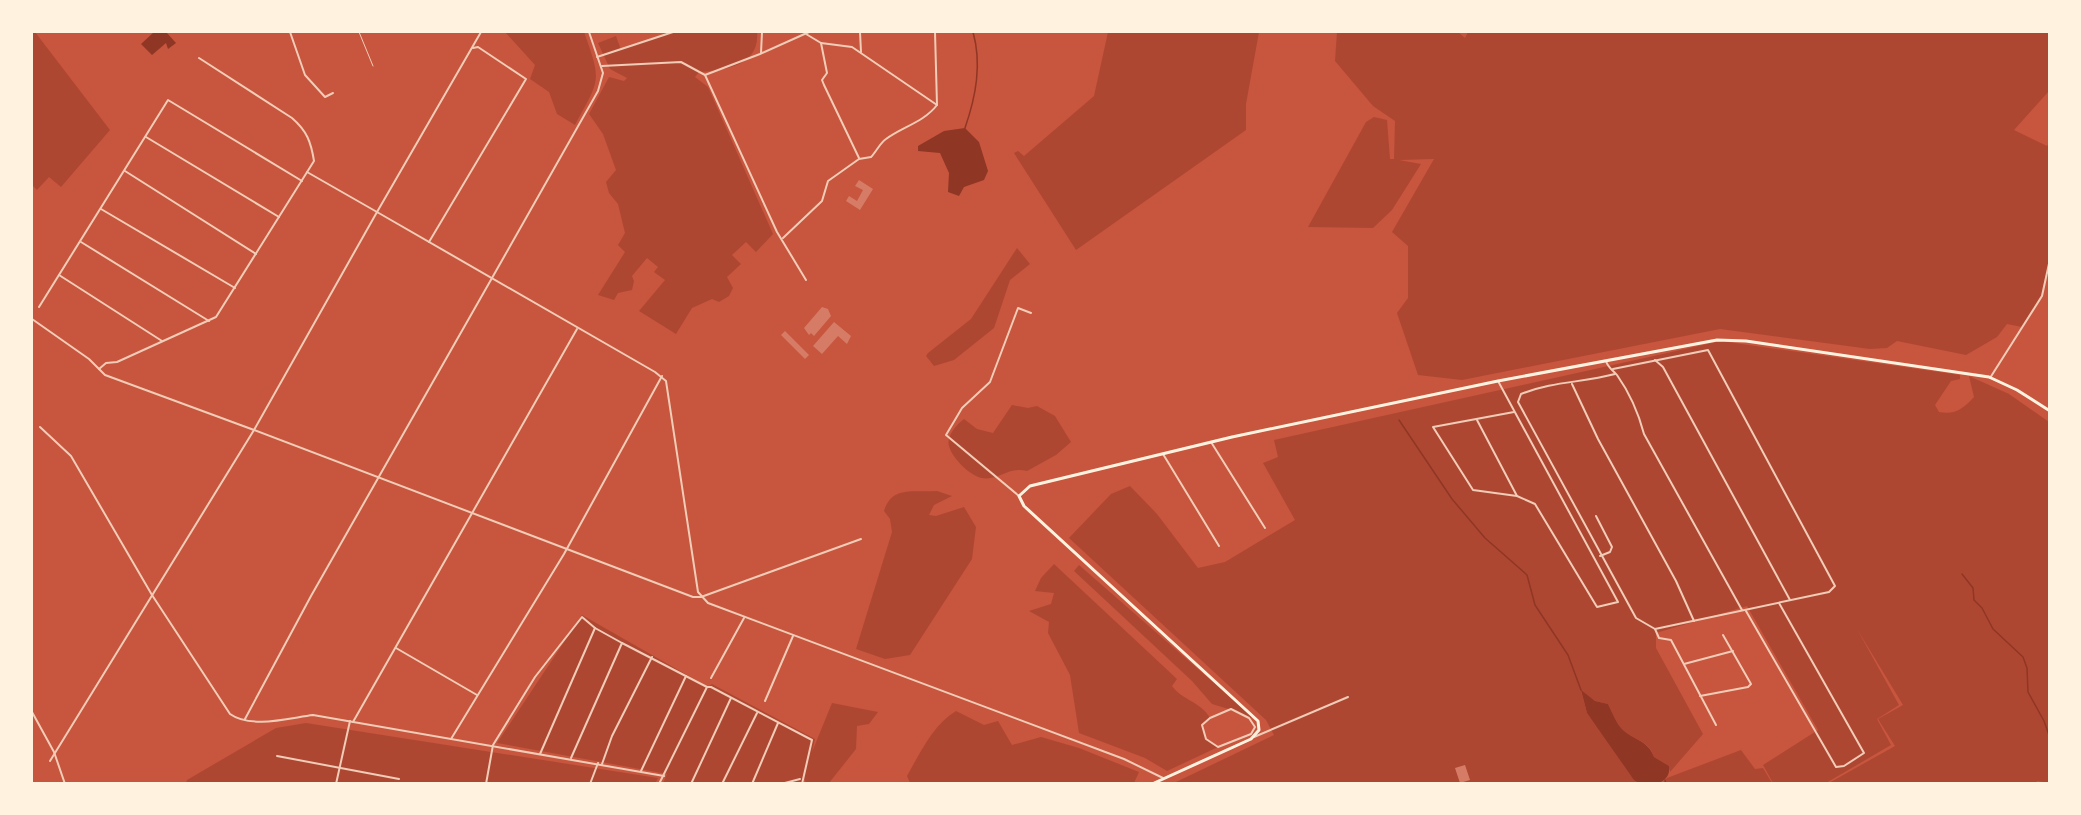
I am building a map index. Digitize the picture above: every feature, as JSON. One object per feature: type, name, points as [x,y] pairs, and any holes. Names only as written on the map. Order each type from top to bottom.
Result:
[{"type":"main road","points":[[1152,783],[1251,738],[1259,730],[1255,717],[1020,502],[1019,496],[1030,486],[1210,442],[1498,381],[1717,340],[1746,341],[1990,378],[2017,390],[2049,411]]},
{"type":"street","points":[[290,32],[305,75],[325,97],[333,93]]},
{"type":"street","points":[[50,761],[254,430],[481,32]]},
{"type":"street","points":[[245,719],[379,477],[598,92],[603,73],[589,32]]},
{"type":"street","points":[[597,57],[673,32]]},
{"type":"street","points":[[760,54],[762,32]]},
{"type":"street","points":[[860,32],[861,52]]},
{"type":"street","points":[[935,32],[937,105]]},
{"type":"street","points":[[705,75],[807,33],[821,43],[852,47],[937,105]]},
{"type":"street","points":[[821,43],[827,73],[822,80],[860,159]]},
{"type":"street","points":[[429,242],[526,79],[478,47],[472,50]]},
{"type":"street","points":[[99,369],[106,363],[117,362],[216,317],[314,161],[311,141],[303,128],[199,58]]},
{"type":"street","points":[[600,66],[681,62],[705,75],[782,239],[806,280]]},
{"type":"street","points":[[39,307],[168,100],[302,181]]},
{"type":"street","points":[[782,239],[822,201],[828,181],[860,159],[871,157],[884,140],[903,131],[937,105]]},
{"type":"street","points":[[146,137],[279,217]]},
{"type":"street","points":[[125,171],[256,254]]},
{"type":"street","points":[[307,172],[662,376],[669,388],[698,592],[708,603],[1145,767],[1163,778]]},
{"type":"street","points":[[101,209],[235,288]]},
{"type":"street","points":[[80,242],[209,321]]},
{"type":"street","points":[[1990,378],[2042,296],[2049,259]]},
{"type":"street","points":[[59,275],[162,341]]},
{"type":"street","points":[[1019,496],[946,435],[962,408],[990,382],[1018,308],[1031,313]]},
{"type":"street","points":[[32,319],[89,359],[105,375],[693,597],[701,597],[861,539]]},
{"type":"street","points":[[336,783],[351,721],[396,648],[471,512],[577,329]]},
{"type":"street","points":[[1655,629],[1829,592],[1835,586],[1708,350],[1701,342]]},
{"type":"street","points":[[1606,361],[1608,367],[1613,369],[1708,350]]},
{"type":"street","points":[[1655,360],[1663,367],[1790,600]]},
{"type":"street","points":[[1613,369],[1640,418],[1644,434],[1744,610],[1836,766],[1844,766],[1864,753],[1779,603]]},
{"type":"street","points":[[1615,374],[1573,383],[1562,381],[1521,394],[1518,402],[1600,556],[1636,618],[1655,629],[1659,638],[1671,640],[1716,725]]},
{"type":"street","points":[[450,740],[567,549],[662,376]]},
{"type":"street","points":[[1498,381],[1618,602],[1597,607],[1535,504],[1517,496],[1473,489],[1433,427],[1514,412]]},
{"type":"street","points":[[1573,383],[1572,388],[1676,581],[1694,621]]},
{"type":"street","points":[[1477,420],[1517,496]]},
{"type":"street","points":[[40,427],[70,456],[152,595],[230,714],[238,719],[261,721],[313,715],[664,776]]},
{"type":"street","points":[[1210,442],[1265,528]]},
{"type":"street","points":[[1163,454],[1219,546]]},
{"type":"street","points":[[1596,516],[1612,547],[1610,552],[1600,556]]},
{"type":"street","points":[[486,783],[493,746],[535,677],[582,617],[595,628],[622,643],[812,740],[801,781],[781,783]]},
{"type":"street","points":[[711,678],[744,618]]},
{"type":"street","points":[[540,754],[595,628]]},
{"type":"street","points":[[1700,696],[1748,687],[1751,684],[1723,635]]},
{"type":"street","points":[[765,701],[794,636]]},
{"type":"street","points":[[570,759],[622,643]]},
{"type":"street","points":[[396,648],[478,695]]},
{"type":"street","points":[[1684,664],[1733,651]]},
{"type":"street","points":[[590,783],[652,657]]},
{"type":"street","points":[[641,771],[687,676]]},
{"type":"street","points":[[659,783],[709,687]]},
{"type":"street","points":[[1251,738],[1348,697]]},
{"type":"street","points":[[691,783],[731,698]]},
{"type":"street","points":[[1231,709],[1249,718],[1254,727],[1251,734],[1218,747],[1206,740],[1202,725],[1210,718],[1231,709]]},
{"type":"street","points":[[32,712],[54,752],[65,783]]},
{"type":"street","points":[[722,783],[757,713]]},
{"type":"street","points":[[753,783],[778,723]]},
{"type":"street","points":[[277,756],[399,778]]},
{"type":"lane","points":[[359,32],[374,66]]},
{"type":"shaded area","points":[[32,32],[35,32],[110,130],[61,187],[49,177],[37,190],[32,185]]},
{"type":"shaded area","points":[[154,32],[166,32],[176,43],[168,49],[166,43],[152,55],[141,44]]},
{"type":"shaded area","points":[[505,32],[584,32],[594,61],[596,80],[594,89],[575,125],[557,114],[549,92],[530,79],[535,65]]},
{"type":"shaded area","points":[[669,32],[757,32],[753,52],[747,59],[719,70],[699,72],[695,77],[708,87],[773,234],[756,252],[746,242],[732,255],[741,264],[727,277],[733,288],[729,296],[719,302],[712,299],[692,308],[676,334],[639,311],[665,280],[654,272],[658,267],[647,258],[632,276],[634,281],[632,290],[618,293],[614,300],[598,295],[625,252],[618,245],[625,233],[618,204],[609,193],[606,182],[616,170],[603,134],[589,114],[609,77],[624,81],[627,78],[610,69],[598,43],[616,36],[621,50]]},
{"type":"shaded area","points":[[1108,32],[1259,32],[1246,104],[1246,130],[1076,250],[1014,153],[1018,151],[1024,156],[1094,96]]},
{"type":"shaded area","points":[[1337,32],[1458,32],[1465,38],[1468,32],[2049,32],[2049,91],[2014,130],[2047,146],[2049,143],[2049,261],[2041,295],[2022,327],[2007,324],[1997,337],[1966,355],[1897,341],[1887,348],[1870,349],[1720,329],[1462,380],[1418,375],[1397,313],[1408,298],[1408,246],[1392,232],[1434,159],[1399,160],[1421,164],[1392,210],[1373,228],[1308,227],[1366,122],[1374,117],[1387,120],[1390,159],[1394,159],[1395,121],[1373,106],[1335,61]]},
{"type":"shaded area","points":[[965,128],[979,142],[988,171],[984,180],[964,187],[959,196],[948,192],[949,173],[940,153],[918,151],[918,146],[944,131]]},
{"type":"shaded area","points":[[1017,248],[1030,264],[1010,280],[994,328],[954,360],[934,366],[926,356],[928,353],[971,319]]},
{"type":"shaded area","points":[[1721,341],[1960,375],[1960,379],[1951,381],[1935,405],[1939,412],[1950,413],[1958,410],[1974,397],[1969,376],[2009,394],[2049,422],[2049,783],[2037,781],[2035,784],[1829,783],[1895,746],[1878,719],[1903,705],[1857,629],[1899,705],[1877,719],[1891,745],[1826,783],[1773,783],[1763,765],[1818,730],[1747,606],[1656,633],[1656,648],[1703,734],[1670,772],[1669,766],[1654,757],[1645,744],[1622,729],[1608,704],[1595,701],[1581,691],[1587,713],[1639,783],[1174,783],[1274,735],[1266,720],[1069,538],[1111,494],[1130,486],[1157,514],[1198,568],[1225,562],[1295,520],[1263,463],[1278,457],[1274,440]]},
{"type":"shaded area","points":[[1012,405],[1028,408],[1037,406],[1055,416],[1071,442],[1056,455],[1027,471],[1015,470],[988,478],[977,477],[954,456],[948,442],[951,434],[964,419],[977,429],[993,433]]},
{"type":"shaded area","points":[[937,491],[952,496],[934,505],[929,515],[936,516],[964,507],[976,527],[972,559],[910,655],[885,659],[856,649],[892,532],[890,519],[884,511],[888,503],[892,497],[905,492]]},
{"type":"shaded area","points":[[1054,564],[1177,679],[1172,686],[1176,691],[1202,708],[1210,718],[1202,725],[1206,739],[1218,747],[1167,771],[1145,758],[1079,733],[1070,675],[1048,633],[1049,622],[1029,611],[1051,604],[1054,593],[1035,591],[1041,578]]},
{"type":"shaded area","points":[[1079,565],[1253,717],[1249,718],[1212,704],[1192,681],[1074,571]]},
{"type":"shaded area","points":[[582,615],[708,687],[712,684],[815,739],[812,752],[832,703],[878,712],[869,724],[857,726],[856,749],[829,783],[806,783],[804,778],[804,784],[663,783],[667,774],[497,743]]},
{"type":"shaded area","points":[[1581,690],[1595,701],[1608,704],[1622,729],[1648,747],[1654,757],[1669,766],[1669,772],[1662,781],[1651,785],[1634,780],[1587,713]]},
{"type":"shaded area","points":[[956,711],[984,725],[998,721],[1012,745],[1041,737],[1079,748],[1139,772],[1134,783],[910,783],[907,776],[928,740],[940,724]]},
{"type":"shaded area","points":[[306,723],[658,778],[655,784],[186,784],[187,780],[276,728]]},
{"type":"shaded area","points":[[1741,750],[1755,769],[1763,768],[1772,783],[1661,784],[1667,778]]},
{"type":"building","points":[[859,180],[873,189],[860,210],[846,201],[849,196],[857,201],[863,190],[855,186]]},
{"type":"building","points":[[822,307],[828,309],[831,316],[814,336],[811,333],[809,335],[804,328]]},
{"type":"building","points":[[834,322],[851,336],[847,344],[838,336],[822,354],[813,346]]},
{"type":"building","points":[[785,331],[809,355],[805,359],[781,335]]},
{"type":"building","points":[[1465,765],[1470,780],[1460,783],[1455,768]]},
{"type":"waterway","points":[[965,128],[977,80],[977,56],[973,32]]},
{"type":"waterway","points":[[1399,420],[1452,499],[1485,538],[1527,575],[1535,605],[1568,655],[1581,690]]},
{"type":"waterway","points":[[1962,574],[1973,588],[1974,600],[1982,608],[1993,629],[2023,657],[2027,668],[2028,692],[2044,721],[2050,738]]},
{"type":"waterway","points":[[1665,780],[1666,784]]}]
